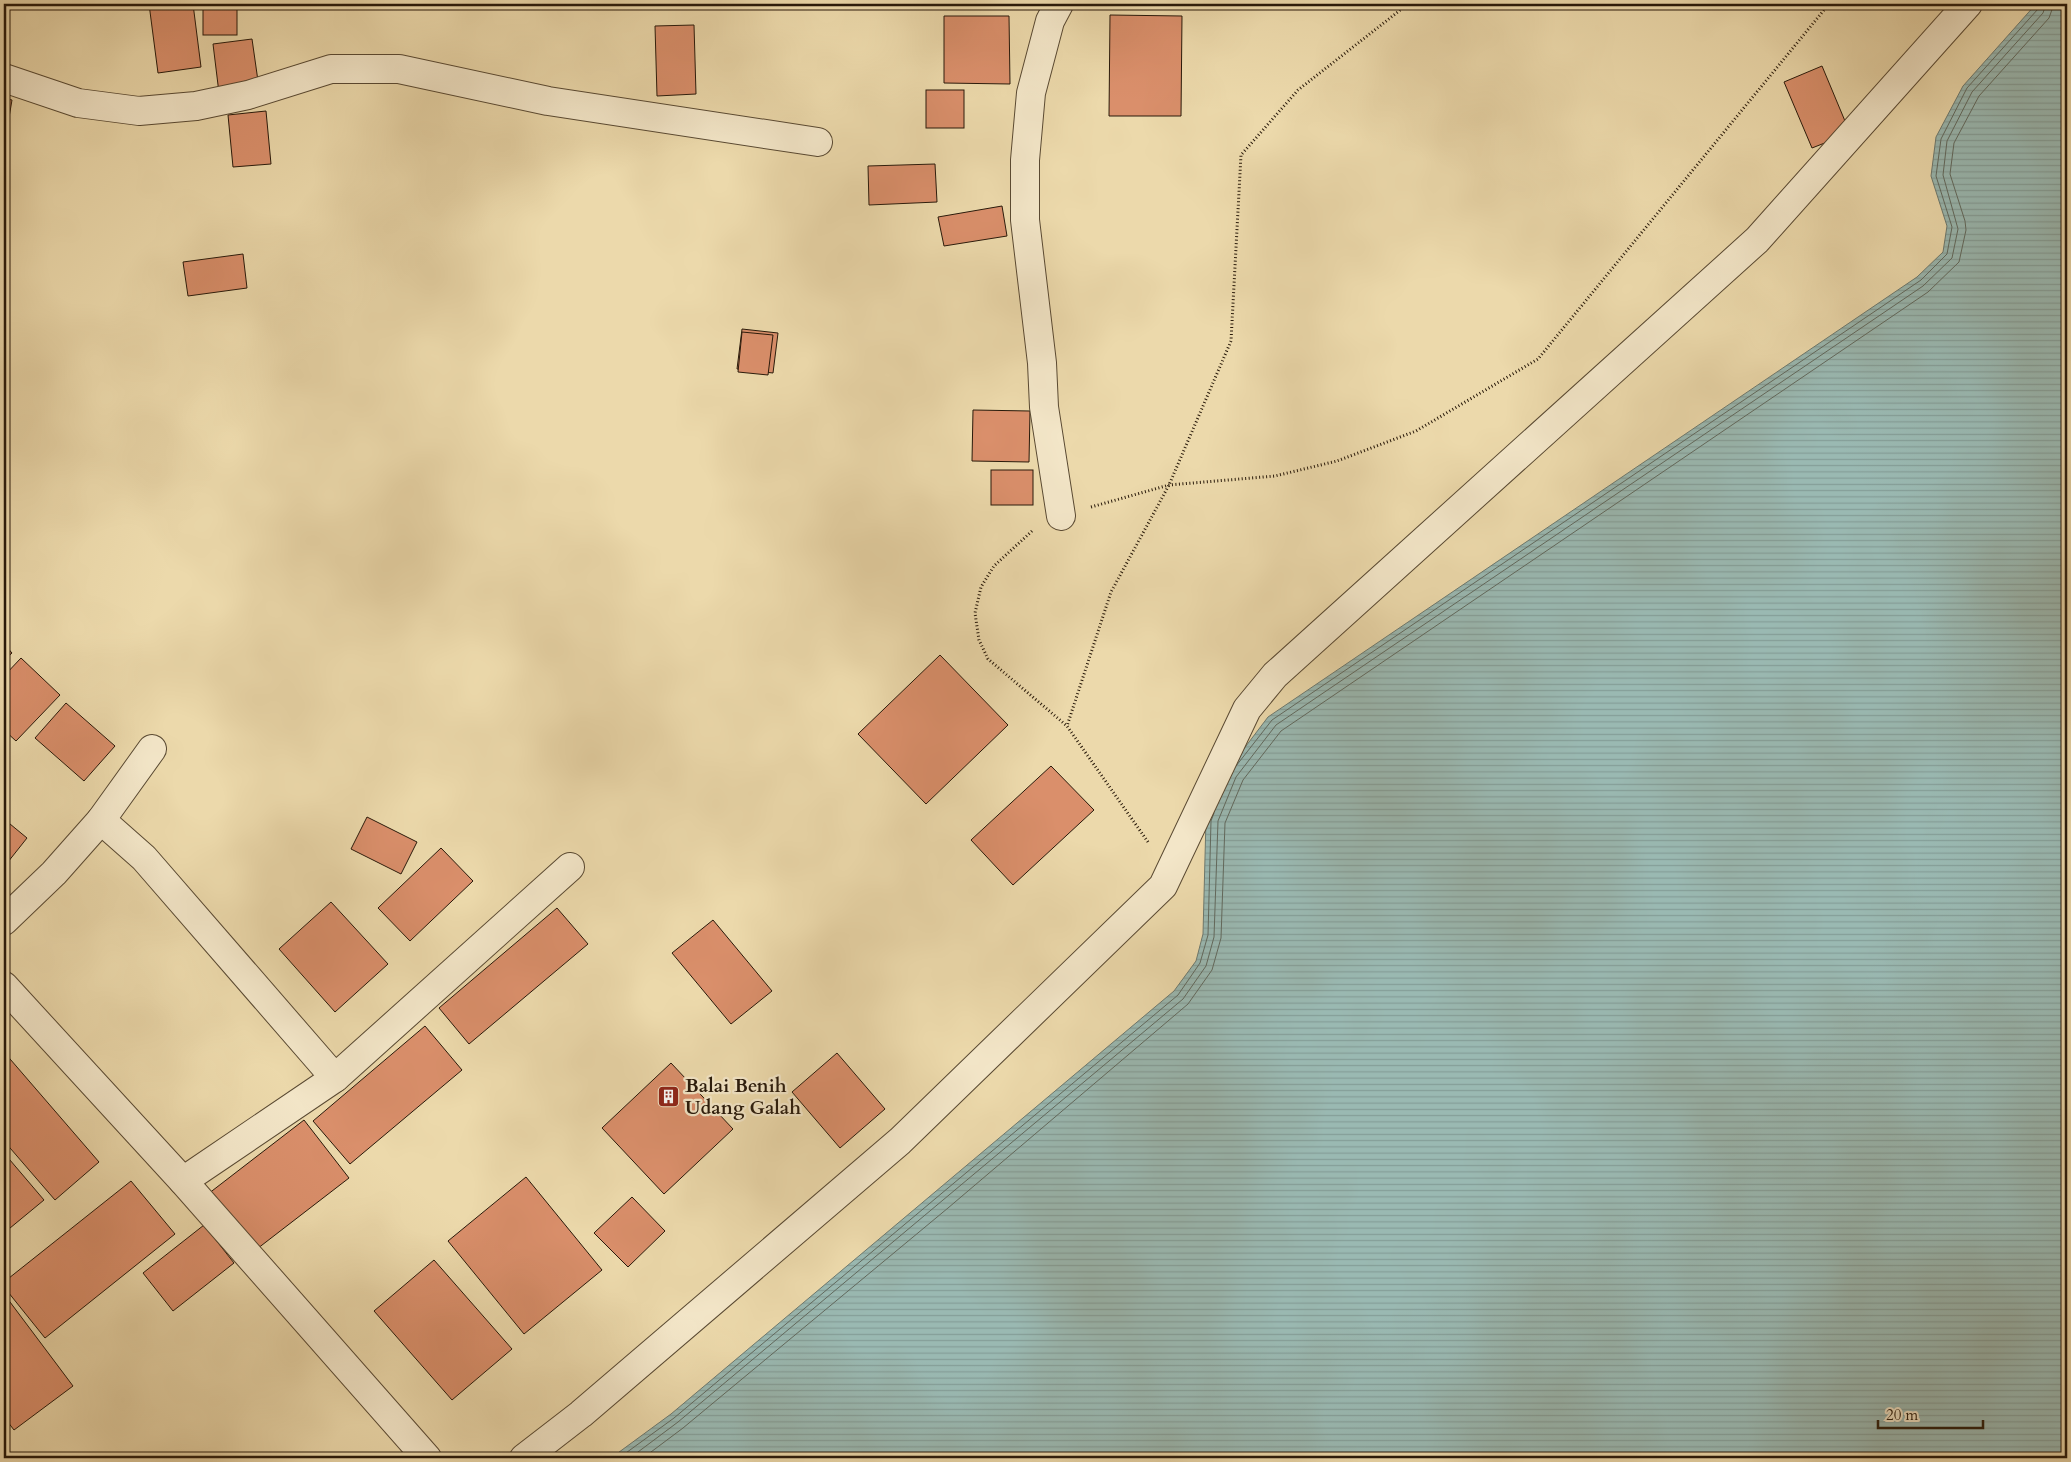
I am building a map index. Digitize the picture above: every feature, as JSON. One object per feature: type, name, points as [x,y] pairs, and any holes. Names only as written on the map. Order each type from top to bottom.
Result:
[{"type":"street","points":[[1060,4],[1050,21],[1030,93],[1025,160],[1025,220],[1042,364],[1044,407],[1061,516]]},
{"type":"street","points":[[524,1458],[581,1414],[900,1141],[1163,886],[1247,709],[1275,675],[1757,240],[1968,4]]},
{"type":"street","points":[[4,78],[78,103],[139,111],[196,106],[248,95],[331,69],[399,69],[548,101],[818,142]]},
{"type":"street","points":[[4,921],[54,873],[101,820],[152,749]]},
{"type":"street","points":[[101,820],[144,858],[335,1078]]},
{"type":"street","points":[[183,1181],[335,1078],[570,867]]},
{"type":"street","points":[[4,986],[183,1181],[427,1458]]},
{"type":"path","points":[[1066,726],[1111,592],[1168,485],[1231,341],[1241,155],[1298,90],[1408,4]]},
{"type":"path","points":[[1163,886],[1163,871],[1153,846],[1141,835],[1066,726],[988,659],[979,640],[976,613],[981,587],[994,566],[1029,533],[1061,516],[1168,485],[1275,476],[1337,461],[1416,432],[1538,359],[1829,4]]},
{"type":"water","points":[[2036,4],[2067,4],[2067,1458],[611,1458],[671,1414],[1174,991],[1196,961],[1203,934],[1206,819],[1227,771],[1268,717],[1917,277],[1943,252],[1947,226],[1931,176],[1936,137],[1963,86]]},
{"type":"building","points":[[149,4],[193,4],[201,67],[158,73]]},
{"type":"building","points":[[203,4],[237,4],[237,35],[203,35]]},
{"type":"building","points":[[269,4],[333,4],[332,8]]},
{"type":"building","points":[[1110,15],[1182,16],[1181,116],[1109,116]]},
{"type":"building","points":[[944,16],[1009,16],[1010,84],[944,83]]},
{"type":"building","points":[[694,25],[696,94],[657,96],[655,26]]},
{"type":"building","points":[[252,39],[259,88],[219,93],[213,44]]},
{"type":"building","points":[[1822,66],[1850,133],[1812,148],[1784,82]]},
{"type":"building","points":[[926,90],[964,90],[964,128],[926,128]]},
{"type":"building","points":[[4,98],[12,100],[4,147]]},
{"type":"building","points":[[266,111],[271,164],[233,167],[228,115]]},
{"type":"building","points":[[935,164],[937,202],[869,205],[868,166]]},
{"type":"building","points":[[1002,206],[1007,236],[944,246],[938,217]]},
{"type":"building","points":[[243,254],[247,288],[188,296],[183,262]]},
{"type":"building","points":[[742,329],[778,333],[773,373],[737,369]]},
{"type":"building","points":[[742,332],[773,335],[768,375],[738,372]]},
{"type":"building","points":[[973,410],[1030,411],[1029,462],[972,461]]},
{"type":"building","points":[[991,470],[1033,470],[1033,505],[991,505]]},
{"type":"building","points":[[4,644],[12,653],[4,660]]},
{"type":"building","points":[[940,655],[1008,725],[926,804],[858,734]]},
{"type":"building","points":[[21,658],[60,695],[16,741],[4,730],[4,676]]},
{"type":"building","points":[[66,703],[115,746],[84,781],[35,738]]},
{"type":"building","points":[[1051,766],[1094,810],[1013,885],[971,840]]},
{"type":"building","points":[[367,817],[417,842],[401,874],[351,849]]},
{"type":"building","points":[[4,819],[27,838],[4,867]]},
{"type":"building","points":[[441,848],[473,881],[410,941],[378,908]]},
{"type":"building","points":[[331,902],[388,964],[335,1012],[279,949]]},
{"type":"building","points":[[557,908],[588,944],[469,1044],[439,1008]]},
{"type":"building","points":[[713,920],[772,991],[731,1024],[672,953]]},
{"type":"building","points":[[425,1026],[462,1070],[350,1164],[313,1121]]},
{"type":"building","points":[[4,1052],[99,1162],[55,1200],[4,1141]]},
{"type":"building","points":[[837,1053],[885,1109],[840,1148],[792,1092]]},
{"type":"building","name":"Balai Benih Udang Galah","points":[[671,1063],[733,1129],[664,1194],[602,1128]]},
{"type":"building","points":[[304,1120],[349,1178],[253,1252],[208,1194]]},
{"type":"building","points":[[4,1153],[44,1200],[4,1233]]},
{"type":"building","points":[[526,1177],[602,1270],[524,1334],[448,1241]]},
{"type":"building","points":[[131,1181],[175,1234],[45,1338],[4,1287],[4,1282]]},
{"type":"building","points":[[632,1197],[665,1231],[628,1267],[594,1233]]},
{"type":"building","points":[[204,1225],[234,1263],[173,1311],[143,1273]]},
{"type":"building","points":[[434,1260],[512,1349],[452,1400],[374,1311]]},
{"type":"building","points":[[4,1294],[73,1386],[14,1430],[4,1417]]},
{"type":"place","name":"Balai Benih Udang Galah","points":[[669,1096]]}]
